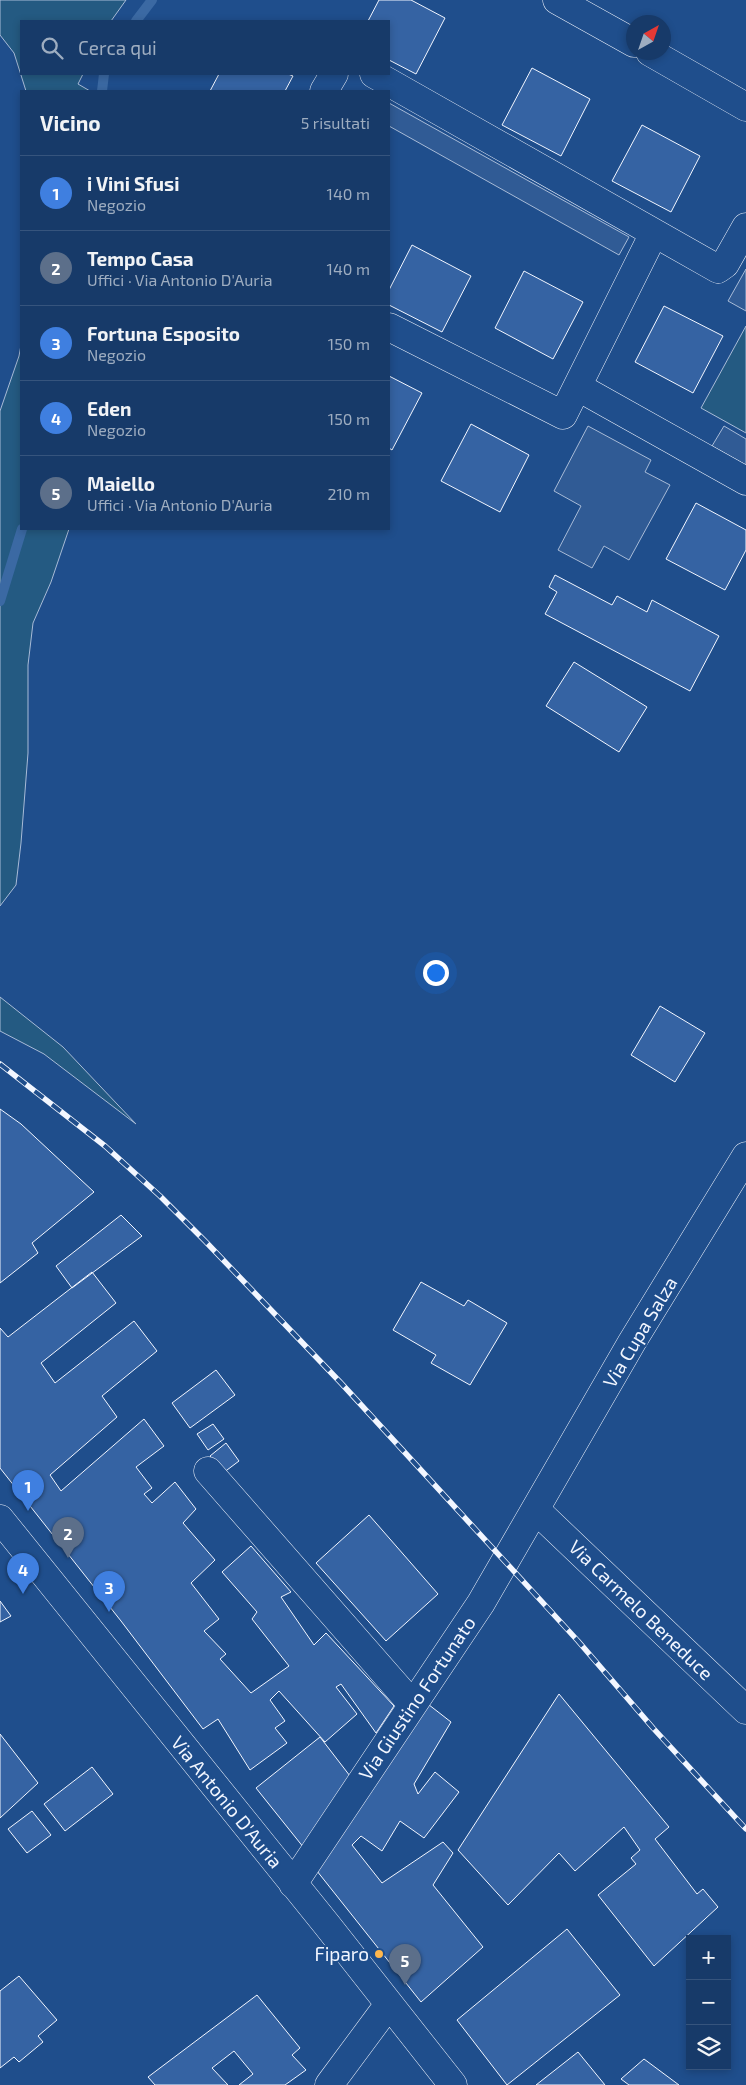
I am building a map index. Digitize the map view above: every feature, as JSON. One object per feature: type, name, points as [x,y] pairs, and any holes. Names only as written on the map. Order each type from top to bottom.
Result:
[{"type":"street","points":[[557,0],[626,39]]},
{"type":"street","points":[[664,60],[746,107]]},
{"type":"street","points":[[325,90],[333,75]]},
{"type":"street","points":[[376,75],[718,269],[725,264],[746,227]]},
{"type":"street","points":[[390,328],[563,416],[654,233]]},
{"type":"street","points":[[578,387],[746,480]]},
{"type":"street","name":"Via Cupa Salza","points":[[536,1510],[632,1342],[746,1156]]},
{"type":"street","points":[[208,1471],[412,1704]]},
{"type":"street","name":"Via Giustino Fortunato","points":[[293,1884],[481,1603],[536,1510]]},
{"type":"street","name":"Via Carmelo Beneduce","points":[[536,1510],[746,1710]]},
{"type":"street","name":"Via Antonio D'Auria","points":[[0,1519],[453,2085]]},
{"type":"street","points":[[329,2085],[389,2004]]},
{"type":"shaded area","points":[[0,0],[126,0],[112,20],[20,20],[20,72],[14,53],[0,35]]},
{"type":"shaded area","points":[[21,75],[82,75],[78,84],[88,90],[26,90]]},
{"type":"shaded area","points":[[390,104],[629,237],[619,255],[390,127]]},
{"type":"shaded area","points":[[746,269],[746,311],[728,301]]},
{"type":"shaded area","points":[[746,326],[746,433],[701,408]]},
{"type":"shaded area","points":[[20,350],[20,530],[69,530],[51,582],[33,623],[28,665],[28,753],[21,843],[16,885],[0,906],[0,411]]},
{"type":"shaded area","points":[[588,426],[651,460],[645,472],[670,485],[629,560],[604,546],[592,568],[558,550],[581,506],[554,491]]},
{"type":"shaded area","points":[[724,426],[746,439],[746,465],[712,446]]},
{"type":"shaded area","points":[[0,997],[63,1047],[136,1124],[44,1054],[0,1031]]},
{"type":"building","points":[[379,0],[411,0],[445,18],[416,74],[390,61],[390,20],[369,20]]},
{"type":"building","points":[[532,68],[590,99],[561,156],[502,125]]},
{"type":"building","points":[[218,75],[293,76],[286,90],[211,90]]},
{"type":"building","points":[[642,125],[700,156],[671,212],[612,181]]},
{"type":"building","points":[[412,245],[471,276],[442,332],[390,306],[390,288]]},
{"type":"building","points":[[524,271],[583,302],[553,359],[495,328]]},
{"type":"building","points":[[664,306],[723,336],[693,393],[635,362]]},
{"type":"building","points":[[390,377],[422,393],[392,450],[390,449]]},
{"type":"building","points":[[471,424],[529,455],[500,512],[441,481]]},
{"type":"building","points":[[696,503],[746,530],[746,550],[725,590],[666,559]]},
{"type":"building","points":[[555,575],[612,605],[617,596],[647,612],[652,600],[719,636],[690,691],[545,614],[557,592],[549,587]]},
{"type":"building","points":[[574,662],[647,707],[619,752],[546,706]]},
{"type":"building","points":[[660,1006],[705,1033],[675,1082],[631,1055]]},
{"type":"building","points":[[0,1109],[21,1124],[94,1192],[32,1243],[38,1253],[0,1283]]},
{"type":"building","points":[[121,1215],[142,1236],[72,1288],[56,1266]]},
{"type":"building","points":[[92,1272],[116,1303],[41,1363],[55,1383],[134,1321],[157,1351],[102,1396],[117,1417],[50,1475],[61,1491],[144,1419],[164,1446],[136,1467],[152,1488],[144,1494],[152,1503],[175,1482],[196,1509],[183,1523],[215,1560],[191,1583],[219,1619],[204,1631],[226,1654],[220,1659],[251,1693],[289,1666],[252,1619],[257,1612],[222,1572],[251,1546],[291,1592],[281,1597],[314,1645],[326,1633],[394,1706],[376,1733],[341,1684],[336,1687],[357,1714],[325,1742],[279,1691],[270,1700],[285,1721],[275,1728],[287,1743],[250,1770],[218,1719],[203,1729],[121,1621],[0,1468],[0,1328],[8,1337]]},
{"type":"building","points":[[421,1282],[464,1306],[468,1300],[507,1323],[470,1385],[431,1363],[436,1355],[393,1330]]},
{"type":"building","points":[[216,1370],[235,1395],[190,1428],[172,1403]]},
{"type":"building","points":[[213,1424],[224,1439],[208,1450],[197,1434]]},
{"type":"building","points":[[226,1443],[239,1461],[223,1473],[210,1456]]},
{"type":"building","points":[[369,1515],[438,1594],[386,1641],[316,1563]]},
{"type":"building","points":[[0,1601],[11,1616],[0,1622]]},
{"type":"building","points":[[559,1694],[669,1827],[655,1839],[697,1894],[703,1889],[718,1907],[654,1966],[598,1895],[636,1864],[631,1858],[640,1850],[624,1827],[575,1871],[559,1853],[508,1905],[458,1850]]},
{"type":"building","points":[[424,1701],[451,1722],[414,1784],[418,1794],[435,1772],[459,1792],[424,1838],[400,1821],[382,1851],[361,1836],[352,1845],[382,1883],[443,1842],[453,1853],[433,1885],[483,1947],[421,2002],[313,1866]]},
{"type":"building","points":[[0,1734],[38,1783],[0,1818]]},
{"type":"building","points":[[320,1737],[350,1776],[304,1848],[256,1788]]},
{"type":"building","points":[[92,1767],[113,1794],[65,1831],[44,1804]]},
{"type":"building","points":[[32,1811],[51,1835],[27,1853],[8,1829]]},
{"type":"building","points":[[567,1929],[620,1995],[507,2085],[457,2020]]},
{"type":"building","points":[[19,1976],[57,2020],[38,2036],[43,2042],[19,2062],[14,2057],[0,2068],[0,1991]]},
{"type":"building","points":[[257,1995],[300,2048],[292,2055],[306,2070],[285,2085],[239,2085],[253,2074],[234,2051],[212,2068],[228,2085],[155,2085],[148,2077]]},
{"type":"building","points":[[578,2052],[605,2085],[536,2085]]},
{"type":"building","points":[[644,2059],[679,2085],[629,2085],[621,2079]]},
{"type":"waterway","points":[[137,20],[152,0]]},
{"type":"waterway","points":[[102,90],[104,75]]},
{"type":"waterway","points":[[0,601],[22,530]]},
{"type":"railway","points":[[0,1064],[105,1146],[160,1196],[205,1241],[341,1383],[578,1641],[653,1728],[746,1829]]},
{"type":"place","name":"i Vini Sfusi","points":[[28,1511]]},
{"type":"place","name":"Tempo Casa","points":[[68,1558]]},
{"type":"place","name":"Eden","points":[[23,1594]]},
{"type":"place","name":"Fortuna Esposito","points":[[109,1612]]},
{"type":"place","name":"Fiparo","points":[[379,1954]]},
{"type":"place","name":"Maiello","points":[[405,1985]]}]
